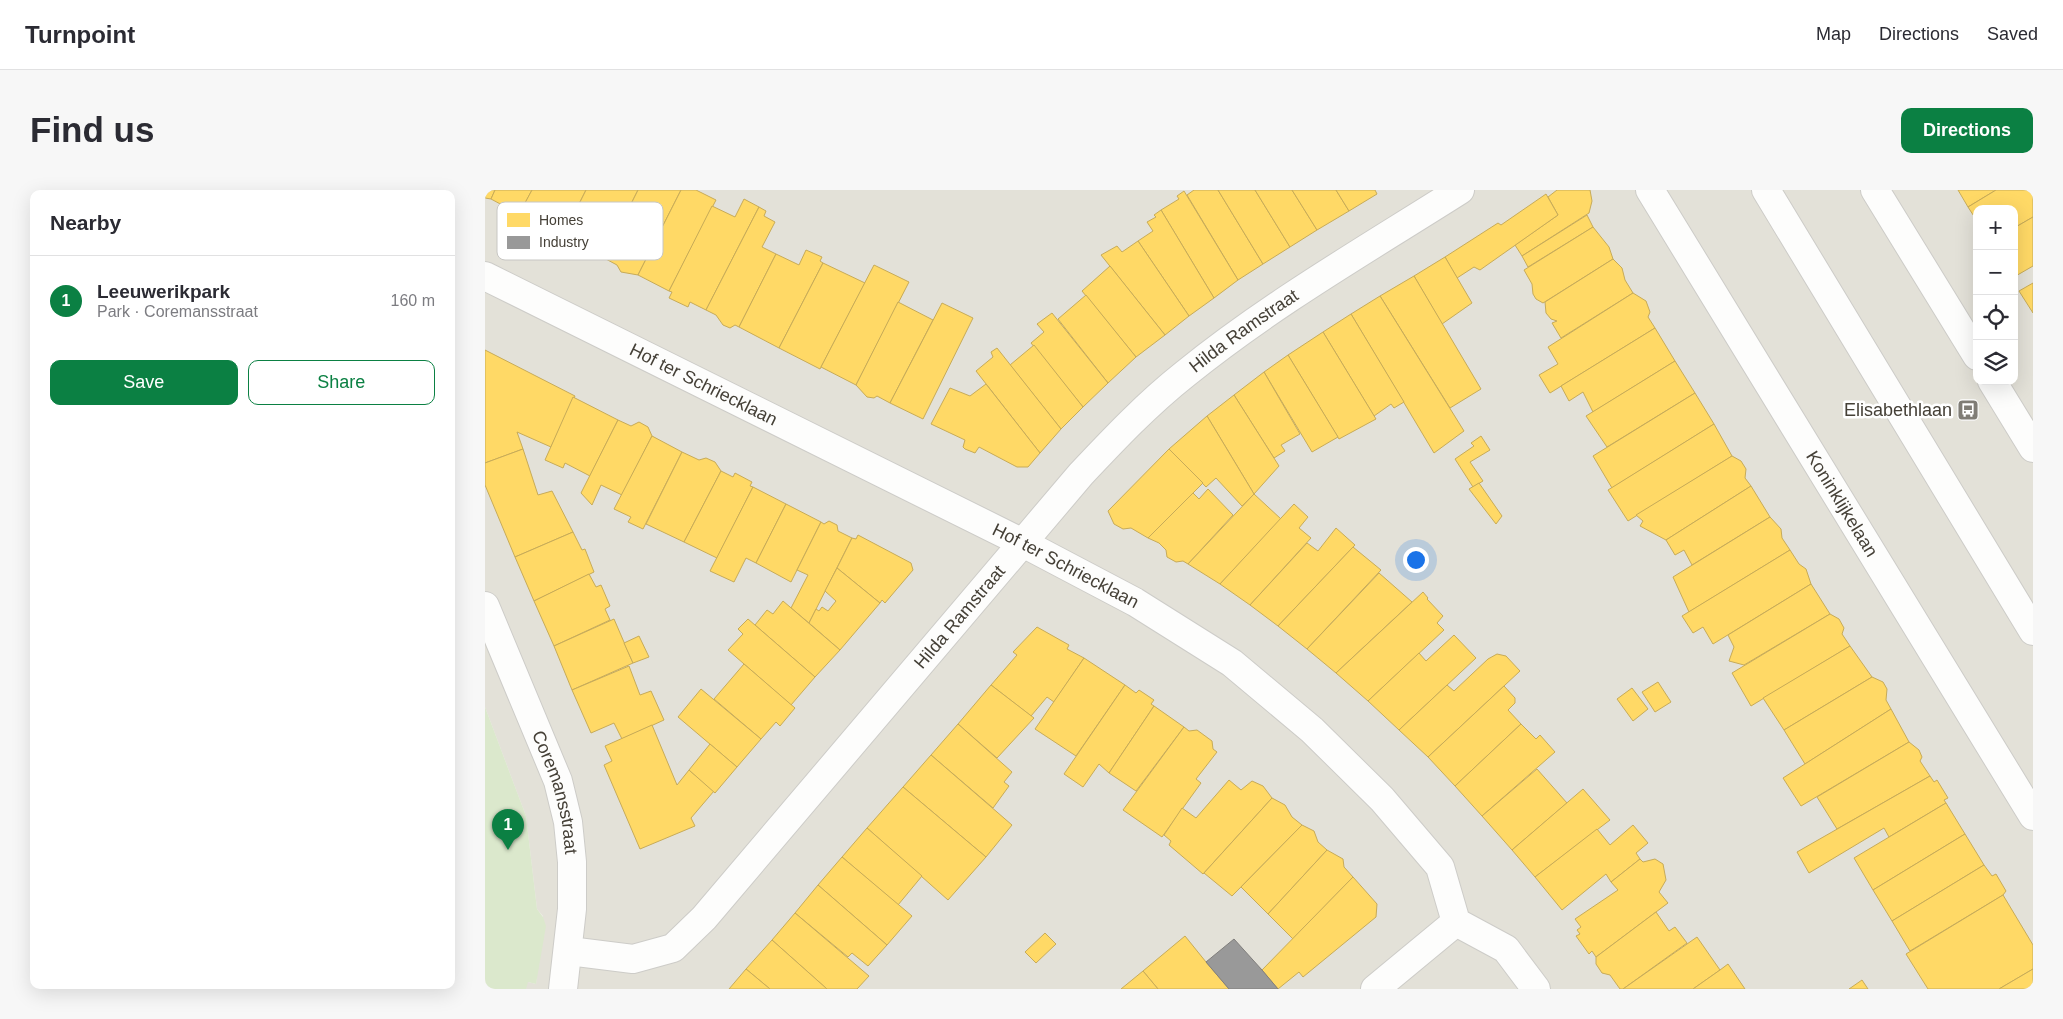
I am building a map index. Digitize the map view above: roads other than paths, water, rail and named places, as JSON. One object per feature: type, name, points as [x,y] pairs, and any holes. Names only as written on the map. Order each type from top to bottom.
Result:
[{"type":"street","name":"Hilda Ramstraat","points":[[569,951],[633,959],[673,948],[704,918],[1081,474],[1130,422],[1184,374],[1243,329],[1460,190]]},
{"type":"street","name":"Koninklijkelaan","points":[[1650,190],[2033,816]]},
{"type":"street","points":[[1766,190],[2033,631]]},
{"type":"street","points":[[1875,190],[1973,349]]},
{"type":"street","name":"Hof ter Schriecklaan","points":[[485,276],[1023,543],[1135,602],[1232,663],[1312,730],[1382,799],[1440,867],[1456,922]]},
{"type":"street","points":[[1994,385],[2033,448]]},
{"type":"street","name":"Coremansstraat","points":[[485,606],[558,781],[568,822],[572,862],[569,951],[563,989]]},
{"type":"street","points":[[1375,989],[1456,922],[1506,949],[1536,989]]},
{"type":"place","name":"Elisabethlaan","points":[[1968,410]]},
{"type":"place","name":"Leeuwerikpark","points":[[508,850]]}]
